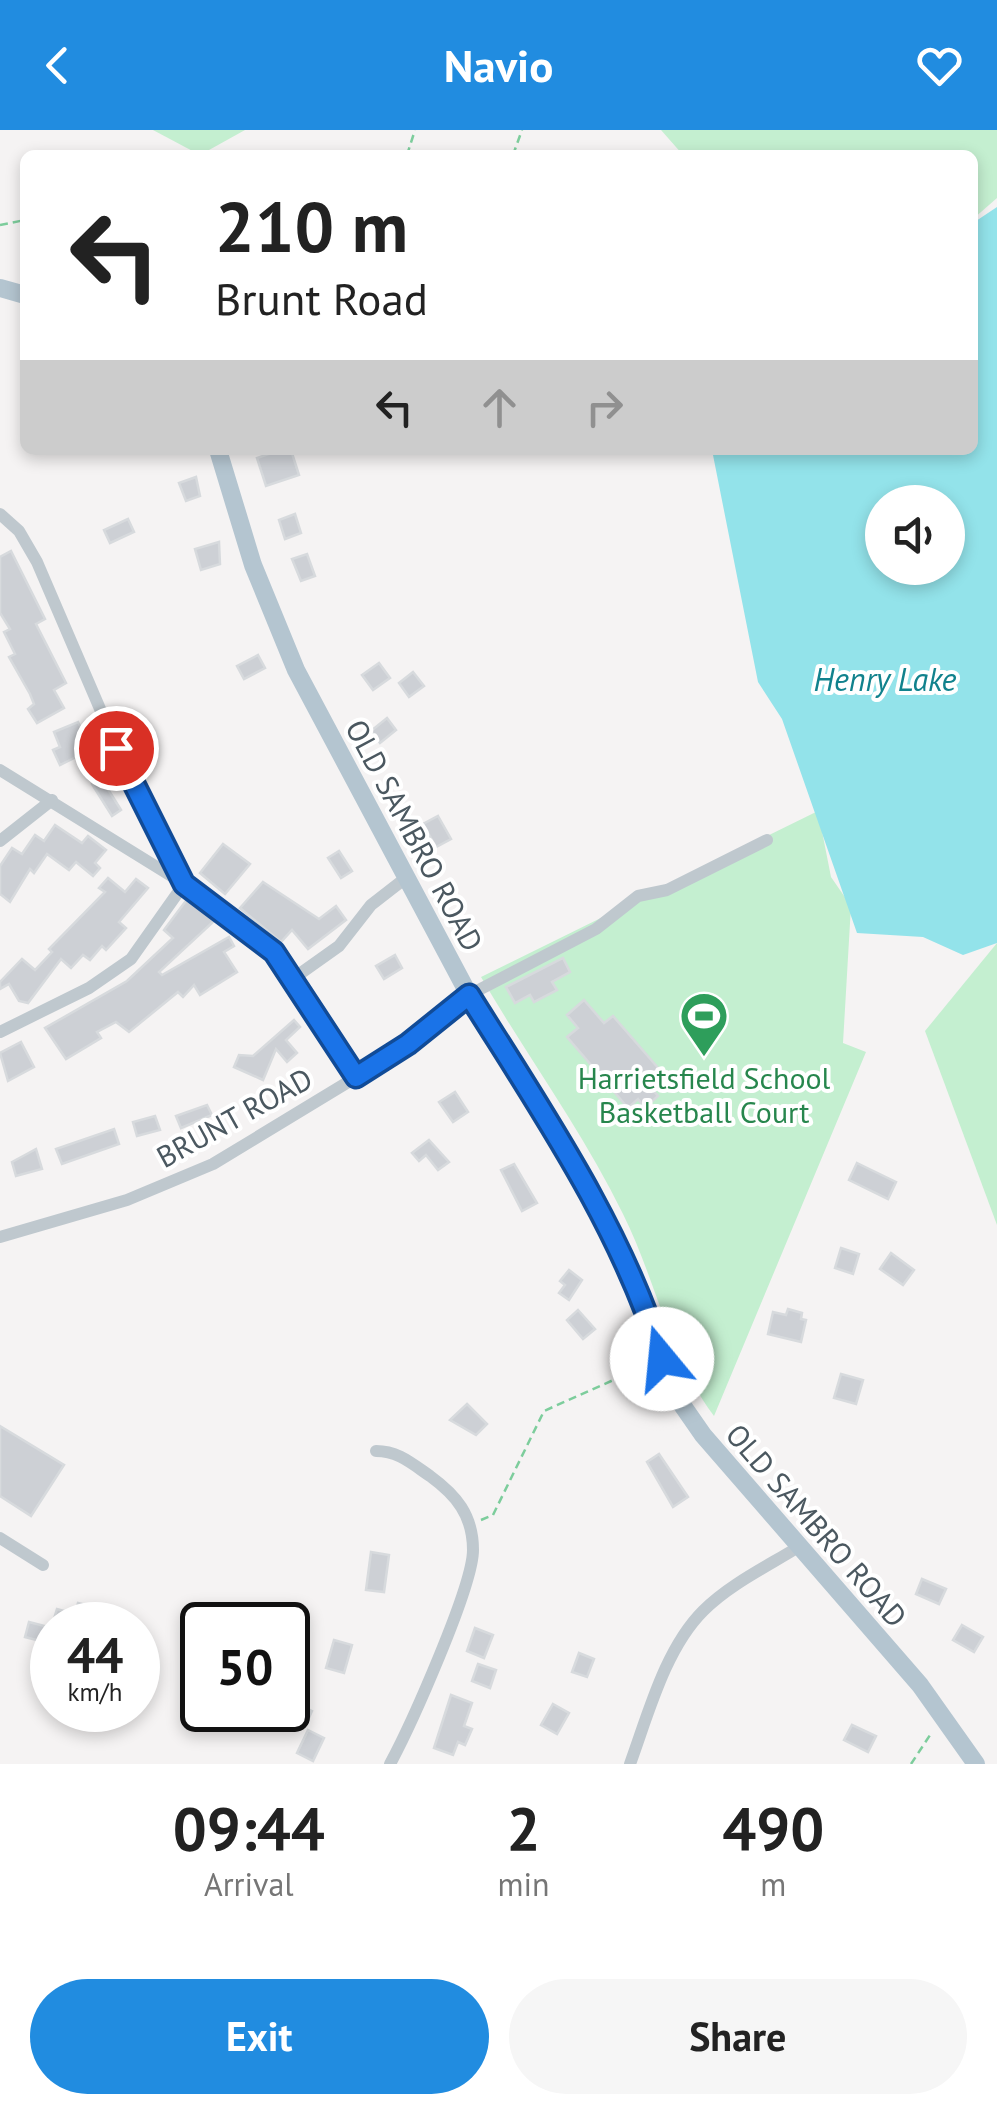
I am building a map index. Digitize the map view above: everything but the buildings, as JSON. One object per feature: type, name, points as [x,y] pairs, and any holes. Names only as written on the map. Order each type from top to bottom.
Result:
[{"type":"main road","name":"OLD SAMBRO ROAD","points":[[220,455],[282,642],[469,995],[555,1133],[634,1280],[678,1399],[703,1435],[942,1716],[976,1764]]},
{"type":"street","points":[[0,514],[29,546],[140,802],[184,884]]},
{"type":"street","points":[[0,770],[184,884],[262,941],[294,978],[356,1077]]},
{"type":"street","points":[[0,841],[52,800]]},
{"type":"street","name":"BRUNT ROAD","points":[[0,1237],[172,1183],[213,1164],[408,1044],[469,995],[596,928],[638,896],[667,890],[767,840]]},
{"type":"street","points":[[294,978],[339,946],[371,905],[407,876]]},
{"type":"street","points":[[0,1032],[88,988],[131,958],[184,884]]},
{"type":"street","points":[[376,1451],[396,1452],[444,1485],[462,1504],[469,1526],[471,1566],[390,1764]]},
{"type":"street","points":[[0,1538],[43,1564]]},
{"type":"street","points":[[630,1764],[677,1647],[692,1624],[725,1593],[800,1546]]},
{"type":"path","points":[[469,1526],[492,1515],[544,1411],[662,1359]]},
{"type":"path","points":[[911,1764],[942,1716]]},
{"type":"green space","points":[[153,130],[245,130],[209,150],[191,150]]},
{"type":"green space","points":[[661,130],[997,130],[997,198],[978,215],[978,150],[679,150]]},
{"type":"green space","points":[[818,811],[831,877],[851,906],[843,1043],[866,1052],[714,1416],[685,1368],[635,1239],[607,1184],[481,977]]},
{"type":"green space","points":[[997,943],[997,1225],[925,1031]]},
{"type":"water","name":"Henry Lake","points":[[997,207],[997,943],[963,955],[923,937],[857,933],[782,719],[758,682],[713,455],[978,455],[978,220]]},
{"type":"place","name":"Harrietsfield School Basketball Court","points":[[704,1058]]},
{"type":"route","points":[[116,748],[184,884],[274,952],[356,1077],[408,1044],[469,995],[555,1133],[634,1280],[662,1359]]}]
